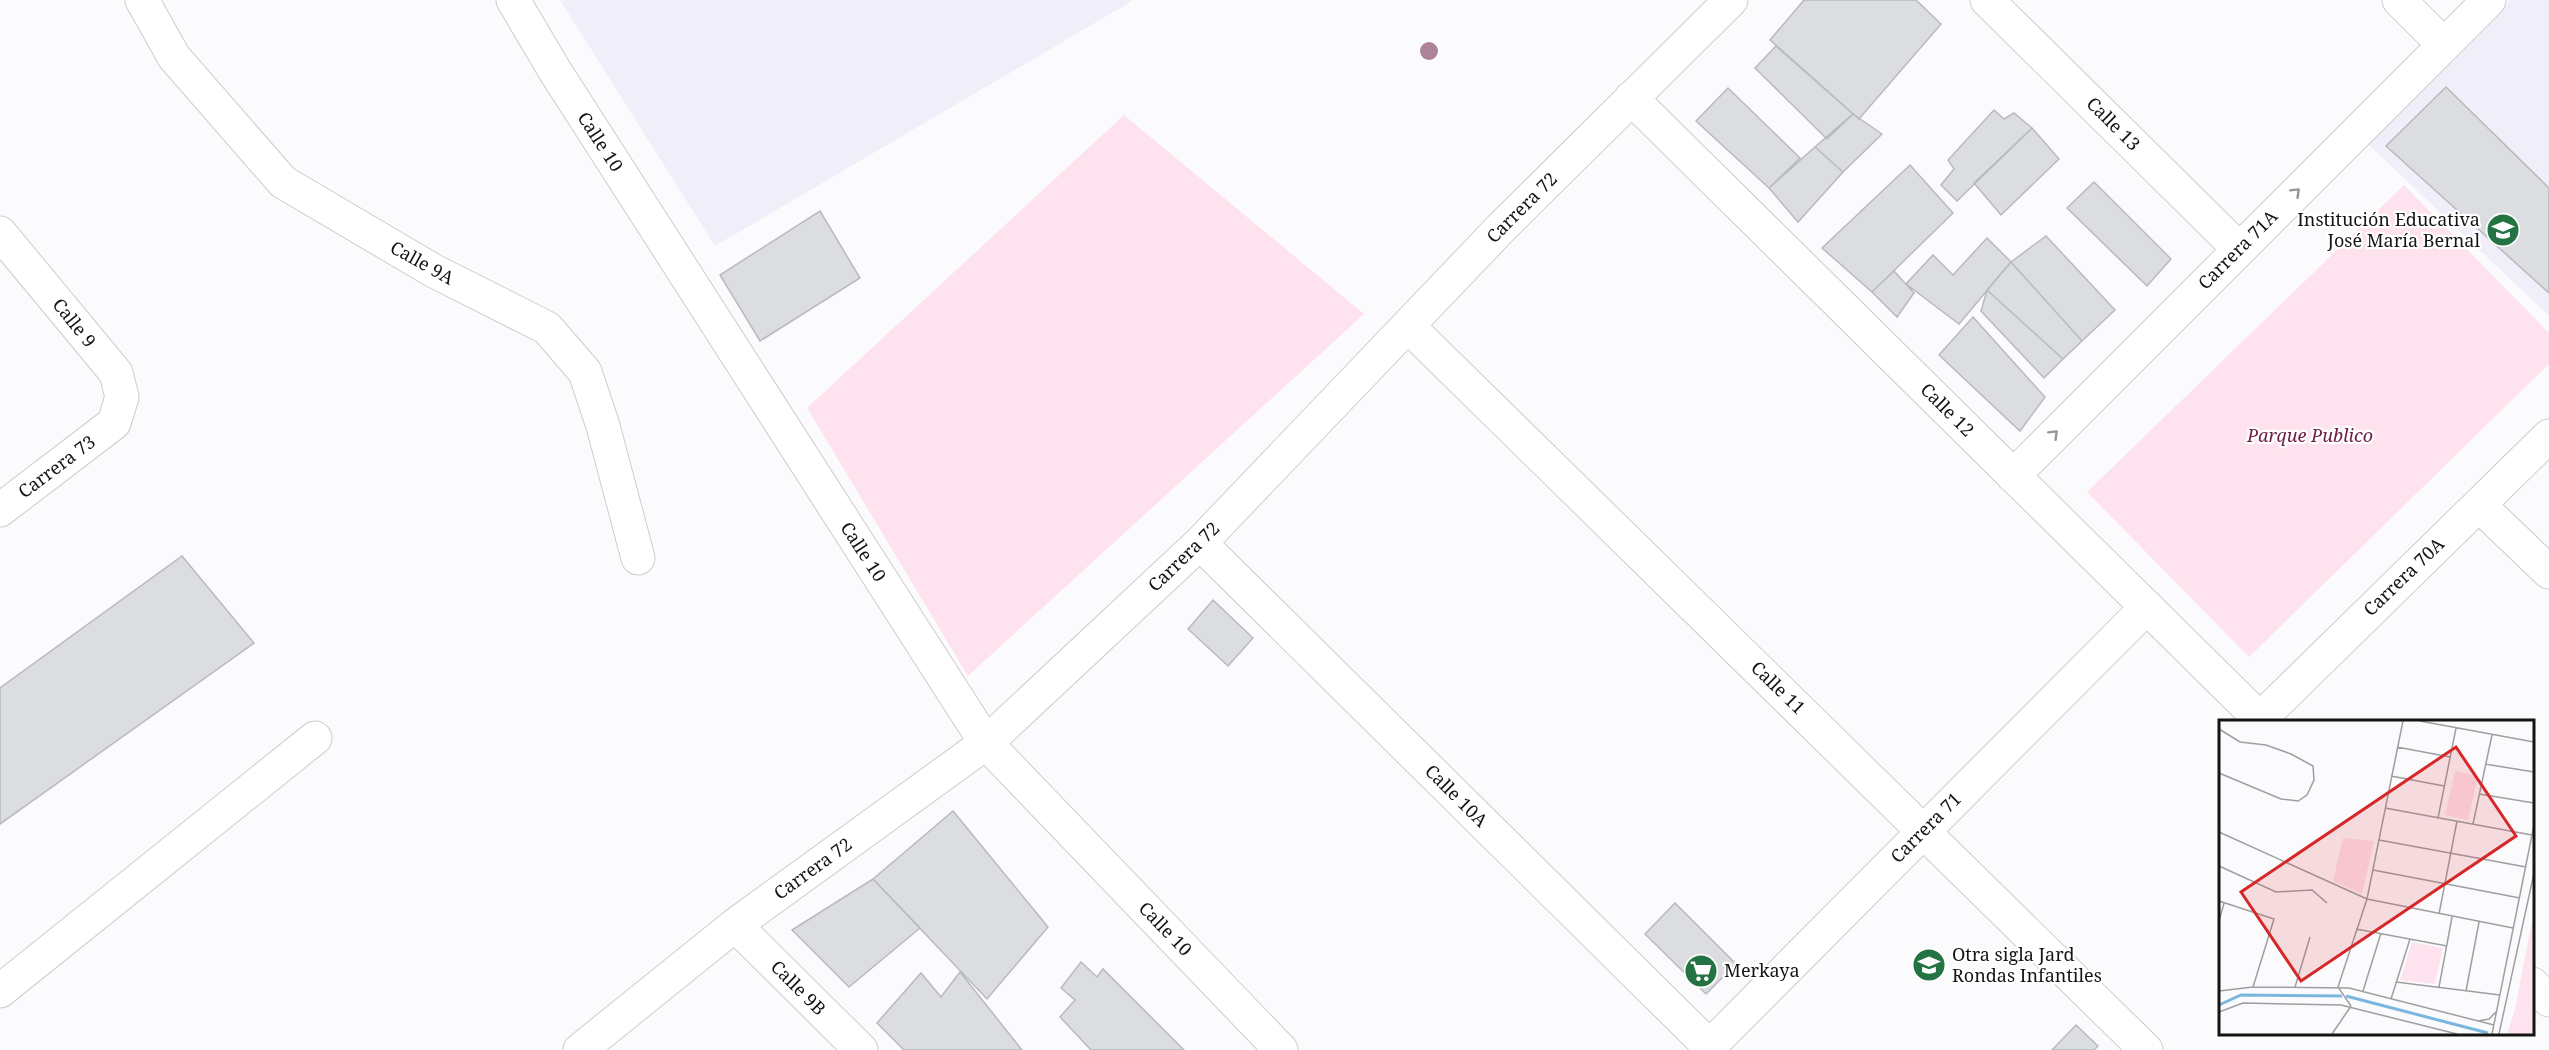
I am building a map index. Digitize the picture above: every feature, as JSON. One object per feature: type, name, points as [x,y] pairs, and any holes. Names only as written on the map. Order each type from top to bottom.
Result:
[{"type":"street","name":"Calle 9A","points":[[142,0],[174,57],[283,182],[434,272],[547,328],[585,372],[603,426],[638,558]]},
{"type":"street","name":"Calle 10","points":[[513,0],[568,91],[986,744],[1281,1050]]},
{"type":"street","name":"Carrera 72","points":[[580,1050],[735,926],[986,744],[1200,543],[1501,228],[1731,0]]},
{"type":"street","name":"Calle 13","points":[[1987,0],[2240,249]]},
{"type":"street","points":[[2399,0],[2444,45]]},
{"type":"street","name":"Carrera 71A","points":[[2013,476],[2489,0]]},
{"type":"street","name":"Calle 12","points":[[1631,98],[2261,720]]},
{"type":"street","name":"Calle 9","points":[[0,233],[116,373],[122,397],[114,423]]},
{"type":"street","name":"Calle 11","points":[[1408,326],[2146,1050]]},
{"type":"street","name":"Carrera 73","points":[[0,510],[114,423]]},
{"type":"street","name":"Carrera 70A","points":[[2261,720],[2549,436]]},
{"type":"street","points":[[2479,505],[2549,572]]},
{"type":"street","name":"Calle 10A","points":[[1200,543],[1710,1049]]},
{"type":"street","name":"Carrera 71","points":[[1710,1049],[1923,831],[2147,607]]},
{"type":"street","points":[[0,991],[315,738]]},
{"type":"street","name":"Calle 9B","points":[[735,926],[861,1050]]},
{"type":"street","points":[[2534,986],[2549,1000]]},
{"type":"shaded area","points":[[560,0],[1131,0],[1132,1],[715,246]]},
{"type":"shaded area","name":"Institución Educativa José María Bernal","points":[[2511,0],[2549,0],[2549,316],[2367,143]]},
{"type":"green space","points":[[1124,115],[1364,314],[968,676],[807,408]]},
{"type":"green space","name":"Parque Publico","points":[[2404,185],[2549,333],[2549,364],[2249,657],[2087,492]]},
{"type":"building","points":[[1804,0],[1916,0],[1941,24],[1859,119],[1770,40]]},
{"type":"building","points":[[1776,46],[1853,114],[1827,139],[1755,68]]},
{"type":"building","points":[[2446,87],[2549,188],[2549,293],[2386,146]]},
{"type":"building","points":[[1728,88],[1800,158],[1769,188],[1696,121]]},
{"type":"building","points":[[1994,110],[2004,119],[2014,113],[2032,128],[1957,201],[1941,185],[1954,169],[1948,160]]},
{"type":"building","points":[[1853,114],[1882,134],[1843,172],[1815,147]]},
{"type":"building","points":[[2032,128],[2059,159],[2001,215],[1974,183]]},
{"type":"building","points":[[1815,147],[1843,172],[1798,222],[1769,188]]},
{"type":"building","points":[[1910,165],[1953,213],[1872,292],[1822,248]]},
{"type":"building","points":[[2094,182],[2171,259],[2147,286],[2067,208]]},
{"type":"building","points":[[820,211],[860,278],[760,341],[720,275]]},
{"type":"building","points":[[2046,236],[2115,310],[2082,341],[2011,262]]},
{"type":"building","points":[[1987,238],[2011,262],[1959,324],[1906,284],[1933,255],[1953,275]]},
{"type":"building","points":[[2011,262],[2082,341],[2063,359],[1987,290]]},
{"type":"building","points":[[1894,271],[1914,293],[1897,317],[1872,292]]},
{"type":"building","points":[[1987,290],[2063,359],[2044,378],[1981,311]]},
{"type":"building","points":[[1973,317],[2045,397],[2020,431],[1939,355]]},
{"type":"building","points":[[182,556],[254,643],[0,824],[0,688]]},
{"type":"building","points":[[1213,600],[1253,638],[1228,666],[1188,629]]},
{"type":"building","points":[[953,811],[1048,927],[987,999],[873,879]]},
{"type":"building","points":[[873,879],[920,928],[849,987],[792,930]]},
{"type":"building","points":[[1675,903],[1736,964],[1706,994],[1645,934]]},
{"type":"building","points":[[1081,962],[1097,977],[1103,969],[1184,1050],[1091,1050],[1060,1017],[1075,1000],[1061,988]]},
{"type":"building","points":[[960,972],[1022,1050],[904,1050],[877,1023],[921,973],[941,997]]},
{"type":"building","points":[[2076,1025],[2098,1046],[2094,1050],[2052,1050]]},
{"type":"place","name":"Institución Educativa José María Bernal","points":[[2503,230]]},
{"type":"place","name":"Otra sigla Jard Rondas Infantiles","points":[[1929,965]]},
{"type":"place","name":"Merkaya","points":[[1701,971]]}]
